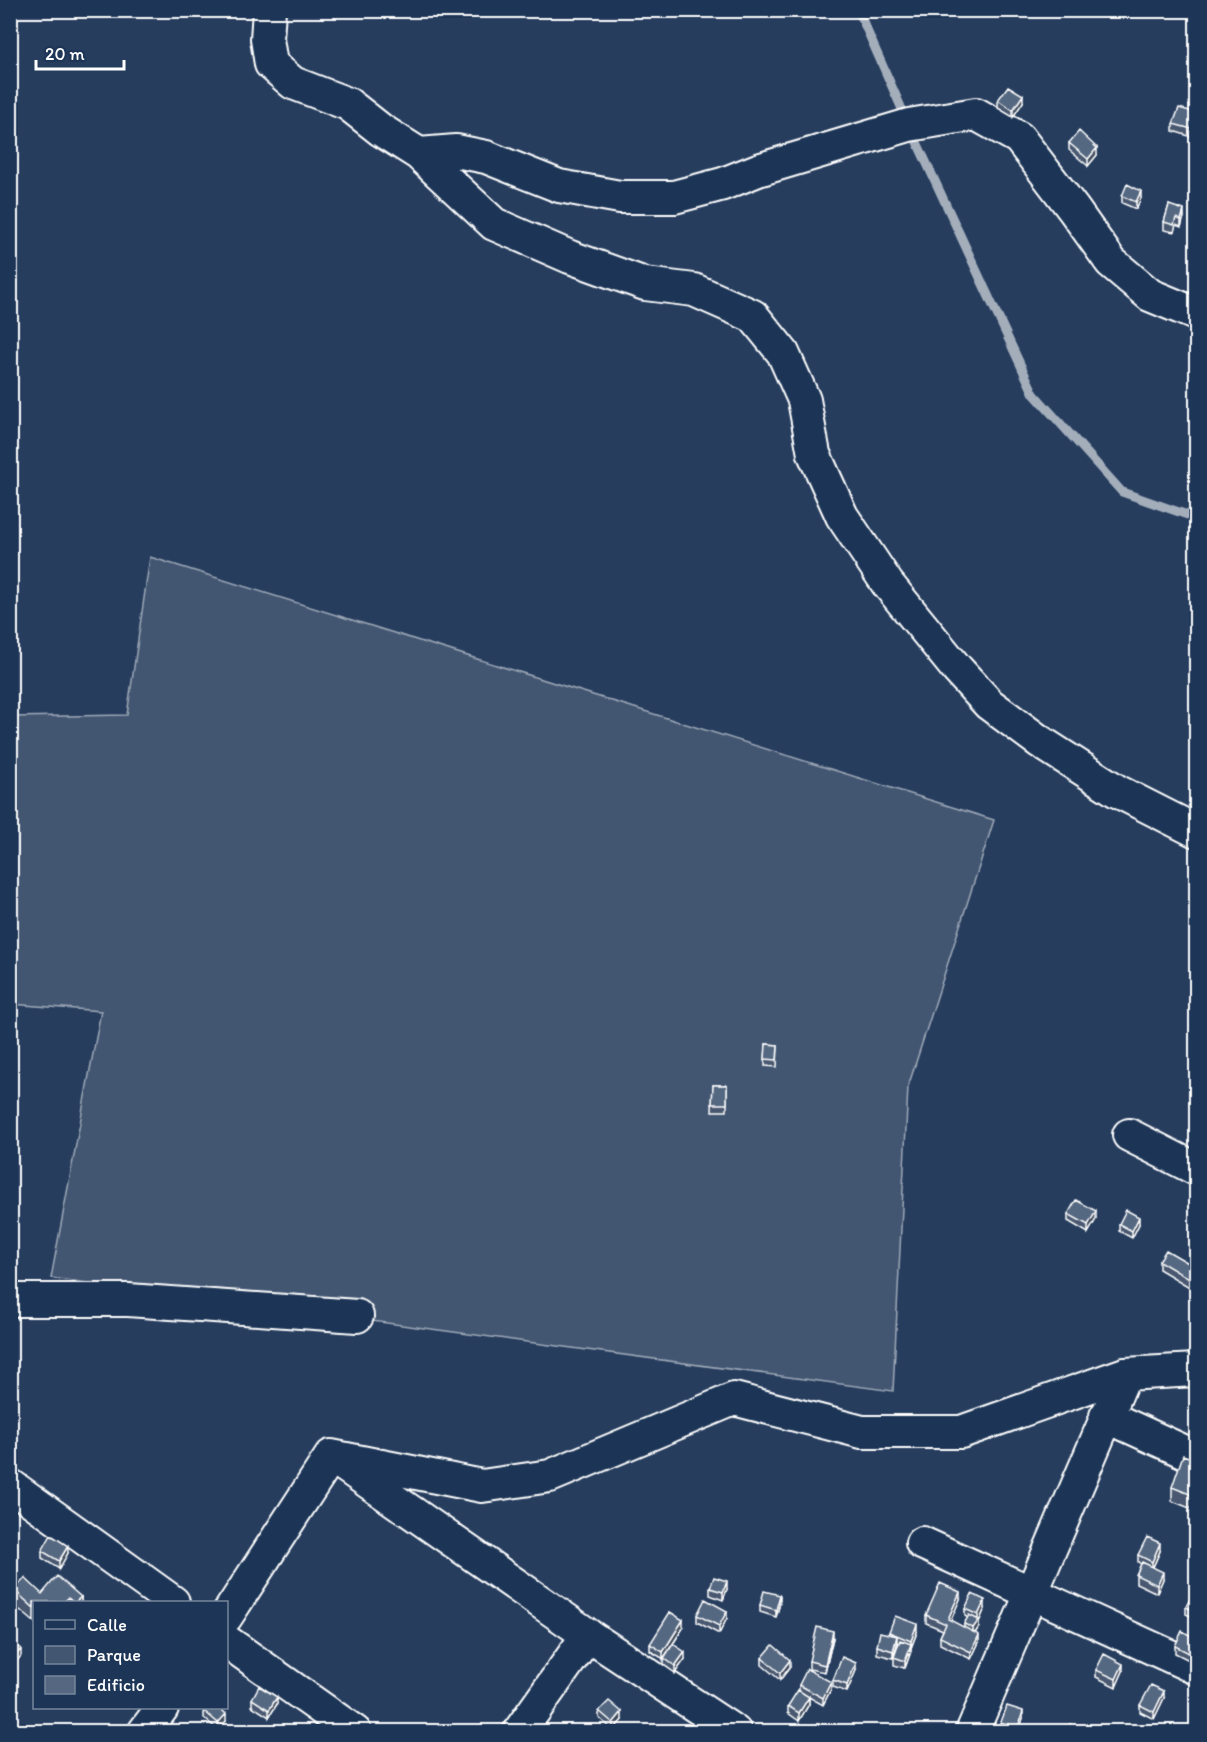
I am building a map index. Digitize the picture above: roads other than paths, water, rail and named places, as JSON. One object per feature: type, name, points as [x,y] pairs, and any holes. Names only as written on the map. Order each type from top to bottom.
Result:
[{"type":"street","points":[[269,10],[267,39],[271,64],[293,83],[348,104],[381,130],[419,154],[494,224],[570,257],[634,281],[694,290],[753,316],[783,354],[804,400],[814,454],[842,516],[887,583],[957,669],[989,704],[1039,741],[1117,791],[1197,831]]},
{"type":"street","points":[[419,154],[456,151],[486,157],[559,186],[620,197],[674,197],[723,184],[758,170],[909,125],[976,114],[1019,138],[1111,262],[1150,295],[1197,314]]},
{"type":"street","points":[[1129,1135],[1197,1169]]},
{"type":"street","points":[[10,1300],[128,1300],[357,1316]]},
{"type":"street","points":[[331,1456],[482,1486],[550,1476],[734,1399],[862,1432],[962,1432],[1125,1374],[1197,1371]]},
{"type":"street","points":[[972,1731],[1125,1374]]},
{"type":"street","points":[[1106,1416],[1197,1457]]},
{"type":"street","points":[[228,1614],[331,1456]]},
{"type":"street","points":[[331,1456],[588,1635],[735,1731]]},
{"type":"street","points":[[10,1485],[172,1601]]},
{"type":"street","points":[[922,1543],[1197,1668]]},
{"type":"street","points":[[519,1731],[588,1635]]},
{"type":"street","points":[[228,1642],[354,1731]]},
{"type":"street","points":[[144,1731],[160,1709]]},
{"type":"waterway","points":[[858,10],[1034,394],[1122,492],[1196,518]]}]
